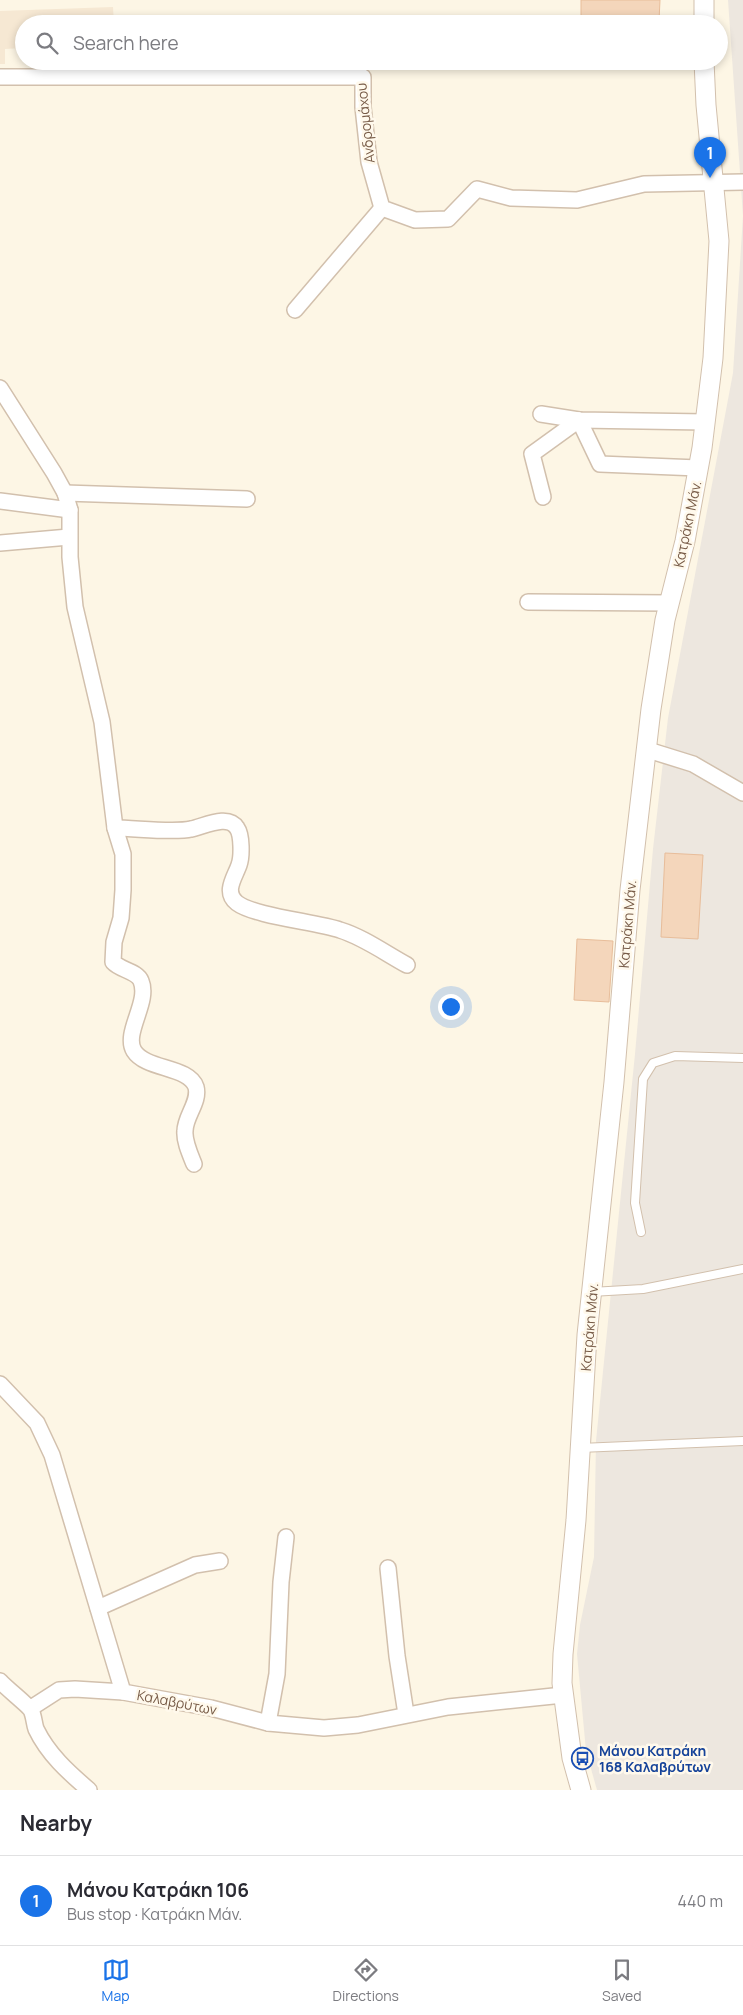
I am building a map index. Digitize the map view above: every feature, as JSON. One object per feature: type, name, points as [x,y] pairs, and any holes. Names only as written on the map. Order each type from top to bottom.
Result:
[{"type":"street","points":[[704,0],[704,15]]},
{"type":"street","name":"Κατράκη Μάν.","points":[[581,1790],[572,1758],[563,1695],[563,1654],[574,1554],[592,1292],[614,1082],[630,890],[648,750],[651,709],[669,603],[685,541],[698,468],[713,358],[719,241],[704,70]]},
{"type":"street","name":"Ανδρομάχου","points":[[0,77],[363,77],[363,107],[369,162],[382,208]]},
{"type":"street","points":[[295,310],[382,208],[415,220],[448,219],[477,189],[511,198],[577,200],[644,184],[743,182]]},
{"type":"street","points":[[0,388],[65,493],[70,510],[69,538],[75,607],[102,722],[115,828],[123,854],[121,918],[114,942],[113,962],[118,968],[138,977],[142,988],[143,998],[135,1024],[132,1045],[138,1055],[188,1077],[195,1086],[195,1101],[184,1132],[194,1164]]},
{"type":"street","points":[[541,414],[579,420],[705,422]]},
{"type":"street","points":[[579,420],[600,464],[698,468]]},
{"type":"street","points":[[542,497],[532,454],[579,420]]},
{"type":"street","points":[[65,493],[247,499]]},
{"type":"street","points":[[0,501],[70,510]]},
{"type":"street","points":[[0,543],[69,538]]},
{"type":"street","points":[[528,602],[669,603]]},
{"type":"street","points":[[648,750],[692,764],[743,793]]},
{"type":"street","points":[[115,828],[190,830],[227,821],[238,828],[240,863],[230,886],[232,895],[237,902],[267,913],[319,923],[343,930],[407,965]]},
{"type":"street","name":"Καλαβρύτων","points":[[0,1384],[37,1423],[52,1455],[123,1692],[211,1708],[268,1722],[311,1728],[337,1728],[448,1707],[563,1695]]},
{"type":"street","points":[[268,1722],[277,1674],[281,1582],[286,1537]]},
{"type":"street","points":[[98,1608],[195,1565],[220,1561]]},
{"type":"street","points":[[388,1568],[397,1656],[406,1714]]},
{"type":"street","points":[[0,1681],[13,1695],[31,1708],[36,1727],[46,1746],[64,1768],[89,1790]]},
{"type":"street","points":[[31,1708],[59,1690],[75,1688],[123,1692]]},
{"type":"lane","points":[[641,1232],[635,1203],[643,1080],[653,1063],[675,1056],[743,1058]]},
{"type":"lane","points":[[592,1292],[643,1289],[743,1269]]},
{"type":"lane","points":[[580,1448],[743,1441]]},
{"type":"shaded area","points":[[728,0],[743,0],[743,216]]},
{"type":"shaded area","points":[[113,7],[113,15],[15,15],[15,48],[5,49],[5,64],[0,64],[0,11]]},
{"type":"shaded area","points":[[743,216],[743,1790],[597,1790],[586,1751],[577,1654],[580,1625],[594,1557],[596,1441],[635,1054],[653,849],[668,718],[733,373]]},
{"type":"building","points":[[581,0],[660,0],[659,15],[581,15]]},
{"type":"building","points":[[665,853],[703,855],[698,939],[661,937]]},
{"type":"building","points":[[577,939],[613,941],[609,1002],[574,1000]]},
{"type":"place","name":"Μάνου Κατράκη 106","points":[[710,178]]},
{"type":"place","name":"Μάνου Κατράκη 168 Καλαβρύτων","points":[[583,1758]]}]
